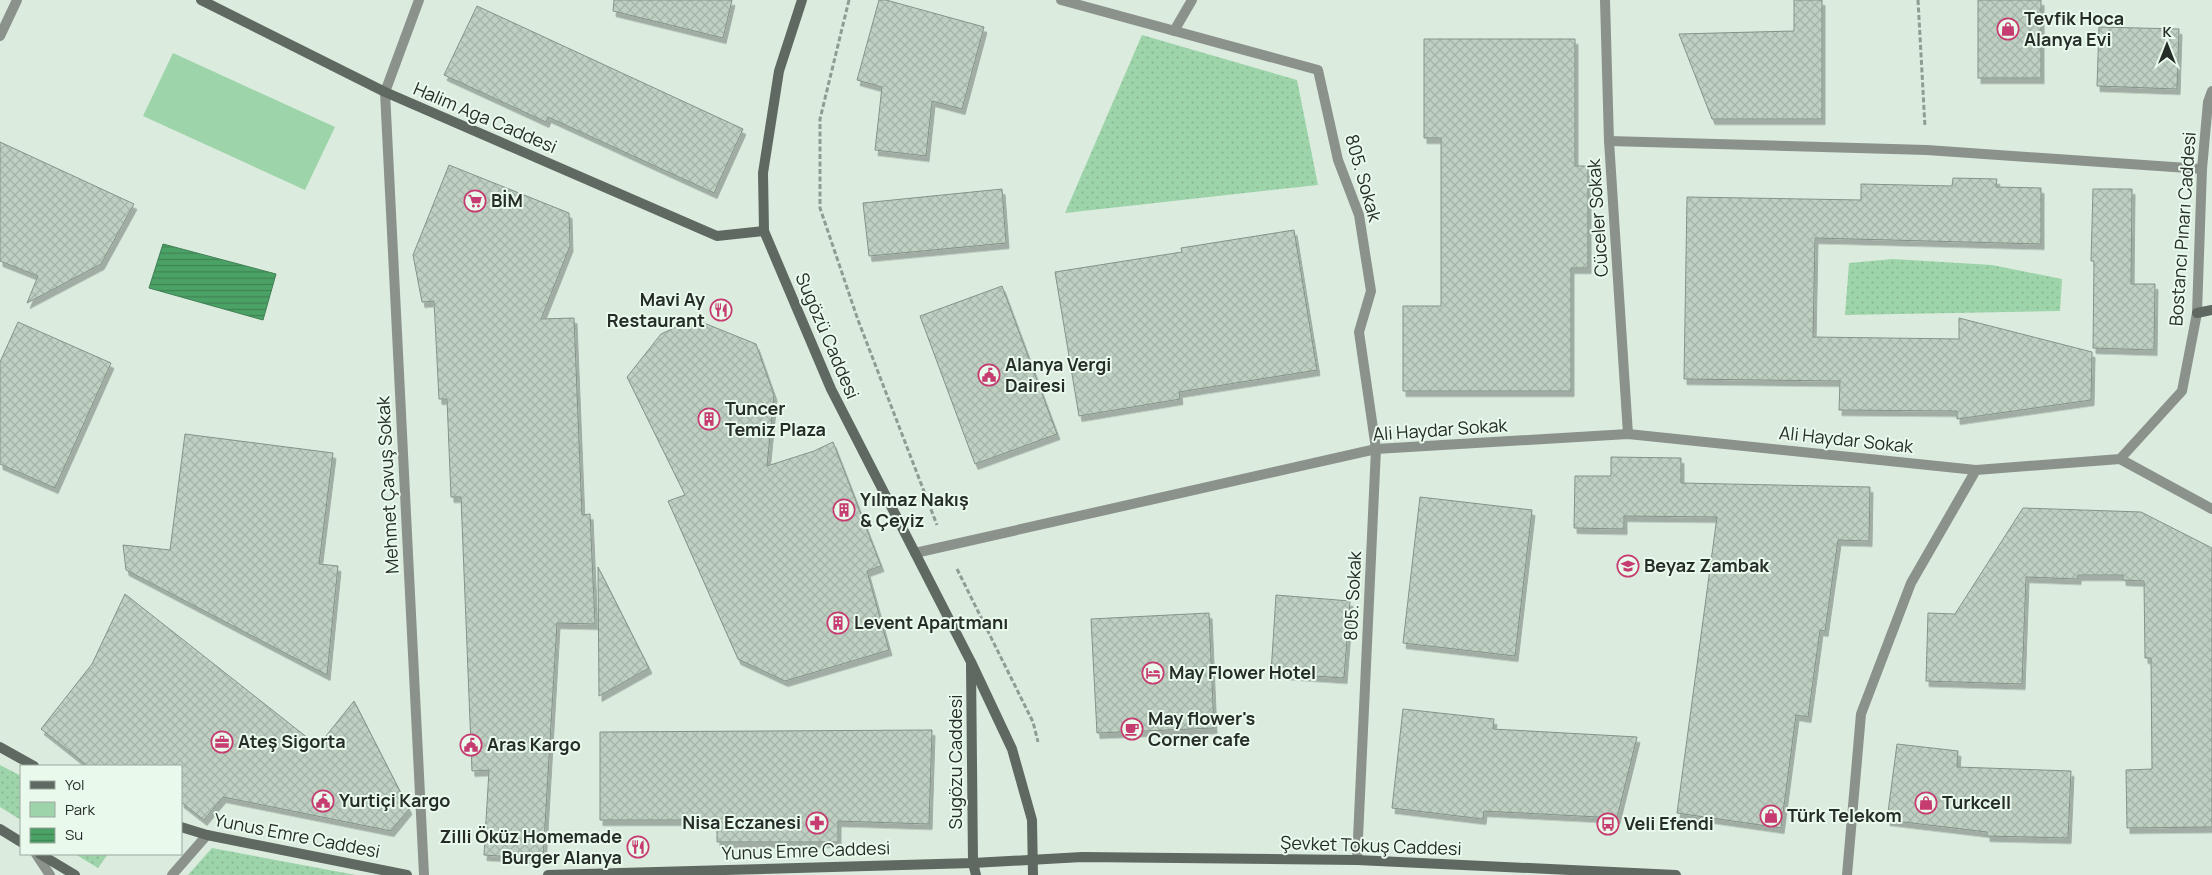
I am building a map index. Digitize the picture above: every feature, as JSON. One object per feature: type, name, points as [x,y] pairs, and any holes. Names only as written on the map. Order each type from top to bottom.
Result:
[{"type":"street","points":[[0,36],[17,0]]},
{"type":"street","name":"Halim Aga Caddesi","points":[[200,0],[385,92],[717,236],[764,231]]},
{"type":"street","points":[[385,92],[419,0]]},
{"type":"street","name":"Sugözü Caddesi","points":[[802,0],[779,71],[763,173],[764,231],[831,389],[971,662],[1012,749],[1032,820],[1033,875]]},
{"type":"street","name":"805. Sokak","points":[[1061,0],[1318,70],[1338,160],[1359,215],[1371,291],[1359,332],[1376,449],[1357,860]]},
{"type":"street","points":[[1174,30],[1192,0]]},
{"type":"street","name":"Cüceler Sokak","points":[[1605,0],[1609,141],[1628,434]]},
{"type":"street","name":"Bostancı Pınarı Caddesi","points":[[2120,459],[2182,391],[2197,313],[2202,169],[2208,102],[2212,91]]},
{"type":"street","name":"Mehmet Çavuş Sokak","points":[[385,92],[424,875]]},
{"type":"street","points":[[1609,141],[1927,150],[2202,169]]},
{"type":"street","points":[[2197,313],[2212,310]]},
{"type":"street","name":"Ali Haydar Sokak","points":[[915,553],[1376,449],[1628,434],[1976,470]]},
{"type":"street","points":[[1846,875],[1861,714],[1911,584],[1976,470],[2120,459],[2212,509]]},
{"type":"street","name":"Sugözu Caddesi","points":[[971,662],[973,863],[976,875]]},
{"type":"street","points":[[0,747],[32,765]]},
{"type":"street","name":"Yunus Emre Caddesi","points":[[182,827],[207,835],[406,875]]},
{"type":"street","points":[[0,829],[20,841]]},
{"type":"street","points":[[172,875],[207,835]]},
{"type":"street","points":[[37,855],[50,875]]},
{"type":"street","points":[[42,855],[75,875]]},
{"type":"street","name":"Şevket Tokuş Caddesi","points":[[1065,857],[1357,860],[1676,875]]},
{"type":"street","name":"Yunus Emre Caddesi","points":[[548,875],[973,863],[1065,857]]},
{"type":"path","points":[[849,0],[820,119],[820,208],[858,320],[945,546],[1033,722],[1040,751]]},
{"type":"path","points":[[1918,0],[1927,150]]},
{"type":"green space","points":[[1142,35],[1297,80],[1318,185],[1065,213]]},
{"type":"green space","points":[[173,53],[335,127],[305,190],[143,116]]},
{"type":"green space","points":[[1893,259],[1992,265],[2062,279],[2060,311],[1845,315],[1849,263]]},
{"type":"green space","points":[[0,765],[20,775],[20,819],[0,807]]},
{"type":"green space","points":[[212,848],[356,875],[188,875]]},
{"type":"green space","points":[[77,855],[107,855],[98,868]]},
{"type":"water","points":[[163,244],[276,274],[263,320],[149,288]]},
{"type":"building","points":[[614,0],[732,0],[723,38],[613,11]]},
{"type":"building","points":[[879,0],[886,0],[984,27],[962,109],[932,101],[926,156],[875,150],[882,87],[857,80]]},
{"type":"building","points":[[1794,0],[1822,0],[1822,119],[1712,119],[1679,34],[1794,31]]},
{"type":"building","points":[[1978,0],[2041,0],[2041,78],[1978,78]]},
{"type":"building","points":[[477,6],[743,129],[714,193],[548,117],[546,122],[444,75]]},
{"type":"building","points":[[2099,27],[2179,29],[2177,89],[2097,86]]},
{"type":"building","points":[[1424,39],[1575,39],[1575,166],[1588,166],[1588,268],[1571,268],[1571,391],[1403,391],[1403,306],[1441,306],[1441,138],[1424,138]]},
{"type":"building","points":[[0,142],[134,204],[101,264],[27,303],[38,276],[0,261]]},
{"type":"building","points":[[449,165],[569,213],[570,246],[541,319],[574,318],[582,515],[590,514],[595,624],[557,623],[543,859],[484,855],[489,770],[472,771],[461,497],[451,497],[447,399],[439,399],[434,301],[422,302],[413,255]]},
{"type":"building","points":[[1953,178],[1997,179],[1996,187],[2041,188],[2041,244],[1815,238],[1813,337],[1959,339],[1959,318],[2092,352],[2091,400],[1957,419],[1957,411],[1839,410],[1840,381],[1684,379],[1687,197],[1861,200],[1861,184],[1952,186]]},
{"type":"building","points":[[1002,189],[1006,243],[869,256],[863,203]]},
{"type":"building","points":[[2093,189],[2132,189],[2131,284],[2155,284],[2154,350],[2093,348],[2094,261],[2091,261]]},
{"type":"building","points":[[1294,230],[1317,370],[1179,392],[1180,399],[1079,416],[1055,272],[1182,252],[1181,248]]},
{"type":"building","name":"Alanya Vergi Dairesi","points":[[1002,286],[1057,434],[975,464],[920,316]]},
{"type":"building","points":[[694,319],[756,344],[774,395],[767,466],[814,451],[833,442],[881,566],[867,571],[889,650],[785,681],[738,659],[668,501],[685,495],[627,377],[661,334]]},
{"type":"building","points":[[18,322],[111,363],[55,488],[0,464],[0,362]]},
{"type":"building","points":[[185,434],[333,453],[319,564],[338,566],[327,675],[126,570],[123,545],[170,550]]},
{"type":"building","points":[[1611,457],[1681,458],[1681,483],[1870,487],[1869,541],[1838,540],[1825,631],[1820,630],[1808,717],[1796,715],[1781,828],[1677,813],[1717,517],[1624,516],[1624,529],[1574,528],[1575,476],[1611,476]]},
{"type":"building","points":[[1420,497],[1532,510],[1515,656],[1403,643]]},
{"type":"building","points":[[2023,508],[2141,512],[2212,548],[2212,827],[2127,828],[2126,770],[2152,769],[2151,658],[2145,658],[2144,581],[2123,580],[2123,575],[2078,575],[2078,579],[2026,577],[2022,684],[1926,681],[1928,613],[1955,614]]},
{"type":"building","points":[[598,567],[649,668],[599,696]]},
{"type":"building","points":[[125,594],[318,746],[354,701],[409,809],[391,831],[223,797],[204,820],[182,803],[182,765],[87,765],[41,729],[92,664]]},
{"type":"building","points":[[1276,595],[1350,601],[1344,678],[1271,673]]},
{"type":"building","name":"May Flower Hotel","points":[[1209,613],[1214,728],[1097,733],[1091,619]]},
{"type":"building","points":[[1403,709],[1494,719],[1493,729],[1637,737],[1617,818],[1484,811],[1483,819],[1392,808]]},
{"type":"building","points":[[932,730],[929,824],[838,821],[838,842],[717,842],[717,820],[600,820],[600,732]]},
{"type":"building","points":[[1897,744],[1958,751],[1957,767],[2071,771],[2068,838],[1987,836],[1987,832],[1887,820]]},
{"type":"place","name":"Tevfik Hoca Alanya Evi","points":[[2008,29]]},
{"type":"place","name":"BİM","points":[[475,201]]},
{"type":"place","name":"Mavi Ay Restaurant","points":[[721,310]]},
{"type":"place","name":"Alanya Vergi Dairesi","points":[[989,375]]},
{"type":"place","name":"Tuncer Temiz Plaza","points":[[709,419]]},
{"type":"place","name":"Yılmaz Nakış & Çeyiz","points":[[844,510]]},
{"type":"place","name":"Beyaz Zambak","points":[[1628,566]]},
{"type":"place","name":"Levent Apartmanı","points":[[838,623]]},
{"type":"place","name":"May Flower Hotel","points":[[1153,673]]},
{"type":"place","name":"May flower's Corner cafe","points":[[1132,729]]},
{"type":"place","name":"Ateş Sigorta","points":[[222,742]]},
{"type":"place","name":"Aras Kargo","points":[[471,745]]},
{"type":"place","name":"Yurtiçi Kargo","points":[[323,801]]},
{"type":"place","name":"Turkcell","points":[[1926,803]]},
{"type":"place","name":"Türk Telekom","points":[[1771,816]]},
{"type":"place","name":"Nisa Eczanesi","points":[[817,823]]},
{"type":"place","name":"Veli Efendi","points":[[1608,824]]},
{"type":"place","name":"Zilli Öküz Homemade Burger Alanya","points":[[638,847]]}]
